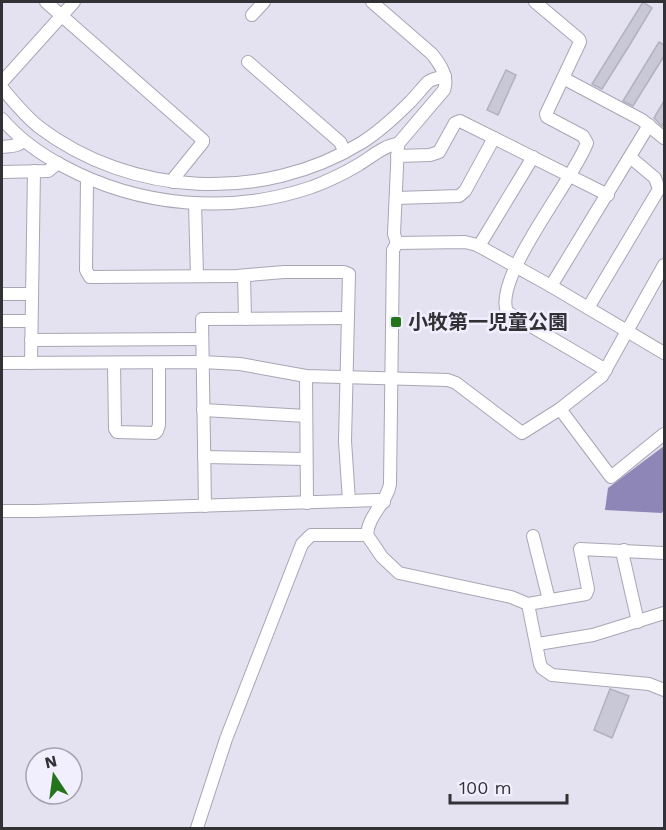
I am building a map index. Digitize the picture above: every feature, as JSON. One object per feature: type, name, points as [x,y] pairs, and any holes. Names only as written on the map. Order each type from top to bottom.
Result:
[{"type":"street","points":[[46,2],[203,140],[173,182]]},
{"type":"street","points":[[2,82],[74,2]]},
{"type":"street","points":[[252,15],[264,2]]},
{"type":"street","points":[[372,2],[432,54],[446,76],[446,83],[444,90],[397,150],[394,234],[397,243],[393,250],[390,484],[384,502],[368,527],[367,535],[382,557],[399,573],[511,597],[528,604],[586,594],[588,589],[580,549],[664,553]]},
{"type":"street","points":[[535,2],[580,42],[546,114],[547,117],[583,136],[587,143],[515,266],[504,304],[507,312],[606,370]]},
{"type":"street","points":[[249,62],[340,142],[345,152]]},
{"type":"street","points":[[2,88],[39,126],[78,150],[119,169],[173,182],[217,184],[267,179],[309,168],[345,152],[385,125],[428,82],[446,76]]},
{"type":"street","points":[[563,78],[648,125],[664,138]]},
{"type":"street","points":[[2,119],[23,141],[87,179],[138,196],[163,201],[195,203],[256,200],[293,193],[330,180],[387,147],[430,155],[439,152],[458,121],[608,195]]},
{"type":"street","points":[[551,286],[608,195],[648,125]]},
{"type":"street","points":[[397,198],[459,196],[465,191],[494,138]]},
{"type":"street","points":[[2,147],[14,146],[23,141]]},
{"type":"street","points":[[480,246],[533,157]]},
{"type":"street","points":[[588,308],[659,189],[655,178],[630,157]]},
{"type":"street","points":[[2,172],[48,171],[58,163]]},
{"type":"street","points":[[31,363],[34,171]]},
{"type":"street","points":[[87,179],[85,183],[86,270],[88,275],[244,276],[344,272],[350,277],[345,441],[349,501]]},
{"type":"street","points":[[195,203],[197,276]]},
{"type":"street","points":[[397,243],[465,242],[480,246],[664,352]]},
{"type":"street","points":[[2,363],[202,362],[240,364],[306,376],[434,378],[456,383],[522,433],[599,380],[664,265]]},
{"type":"street","points":[[244,276],[245,319]]},
{"type":"street","points":[[2,294],[31,294]]},
{"type":"street","points":[[205,506],[202,320],[347,318]]},
{"type":"street","points":[[2,321],[32,321]]},
{"type":"street","points":[[31,340],[202,339]]},
{"type":"street","points":[[114,363],[115,429],[117,432],[155,432],[159,426],[159,363]]},
{"type":"street","points":[[306,376],[307,503]]},
{"type":"street","points":[[560,409],[610,477],[664,434]]},
{"type":"street","points":[[203,410],[306,416]]},
{"type":"street","points":[[204,457],[306,459]]},
{"type":"street","points":[[2,511],[378,500],[384,502]]},
{"type":"street","points":[[196,828],[226,739],[305,540],[316,534],[367,535]]},
{"type":"street","points":[[533,536],[549,600]]},
{"type":"street","points":[[624,550],[623,556],[638,622]]},
{"type":"street","points":[[528,604],[542,668],[552,675],[649,684],[664,690]]},
{"type":"street","points":[[538,644],[593,635],[664,613]]},
{"type":"shaded area","points":[[664,446],[664,509],[662,513],[605,510],[608,488]]},
{"type":"building","points":[[643,2],[652,8],[629,46],[602,89],[592,84]]},
{"type":"building","points":[[659,42],[664,45],[664,56],[633,106],[623,101]]},
{"type":"building","points":[[506,70],[516,75],[498,115],[487,110]]},
{"type":"building","points":[[664,101],[664,122],[662,126],[654,118]]},
{"type":"building","points":[[610,689],[629,696],[612,738],[594,730]]},
{"type":"place","name":"小牧第一児童公園","points":[[396,322]]}]
